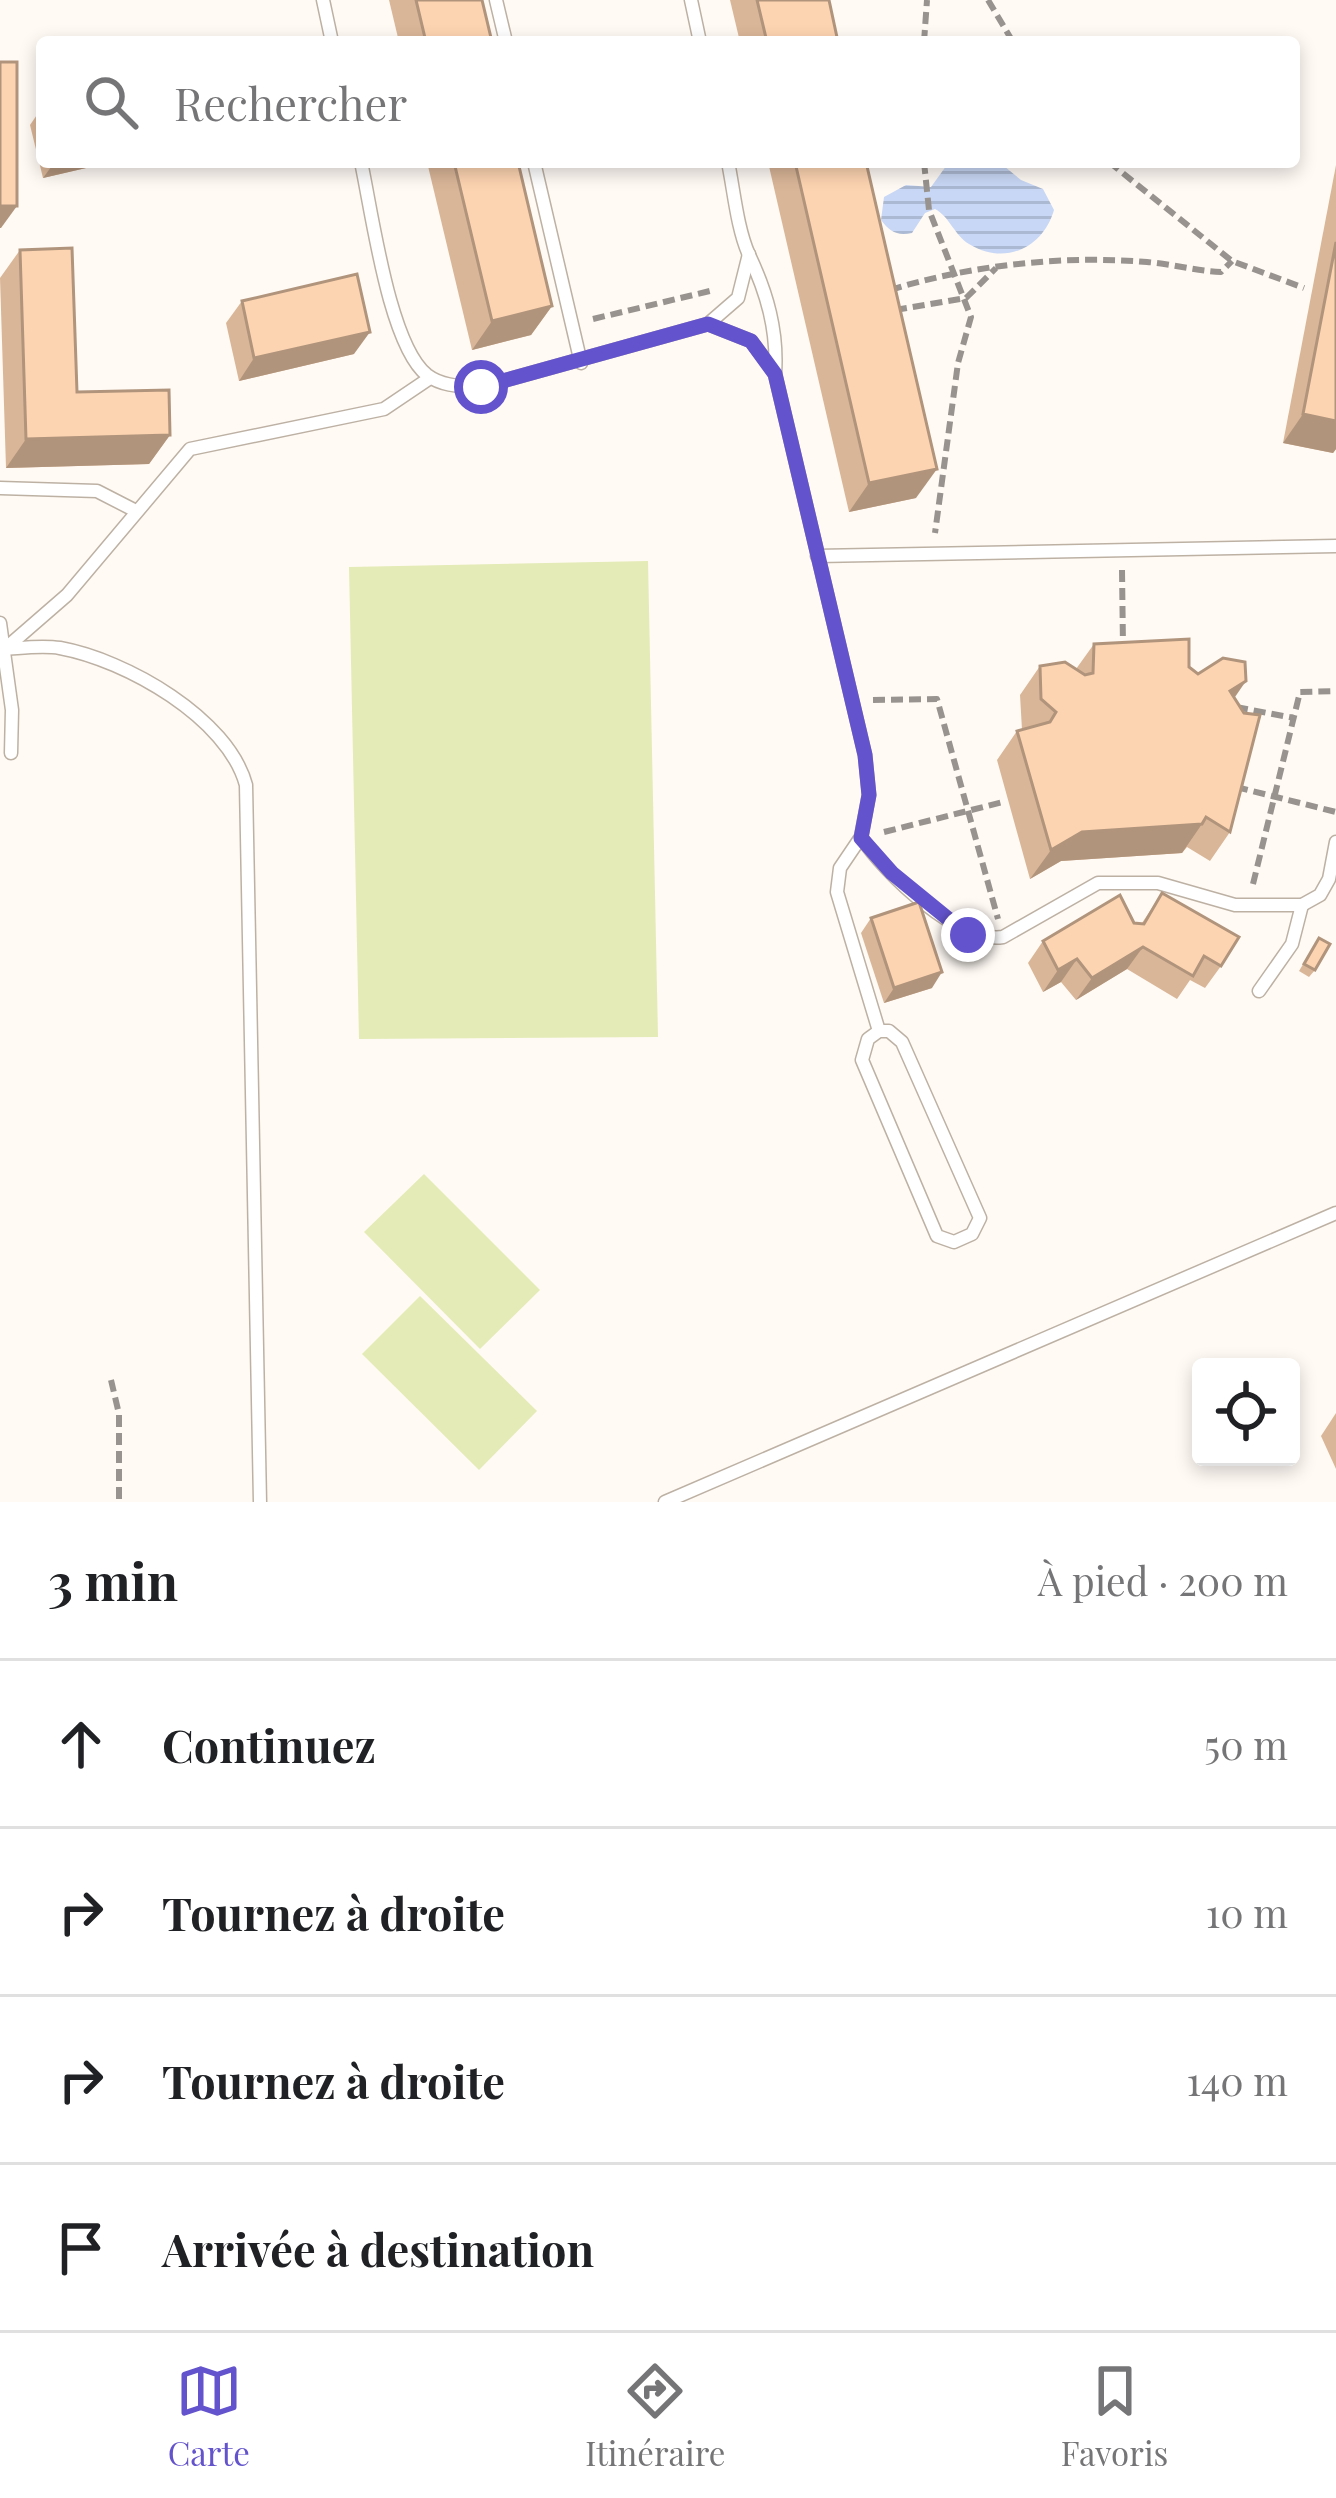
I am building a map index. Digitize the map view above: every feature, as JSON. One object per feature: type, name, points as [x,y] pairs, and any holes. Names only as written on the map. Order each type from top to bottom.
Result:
[{"type":"lane","points":[[322,0],[331,36]]},
{"type":"lane","points":[[496,0],[505,36]]},
{"type":"lane","points":[[691,0],[699,36]]},
{"type":"lane","points":[[362,168],[398,323],[414,362],[430,378],[448,386],[481,387],[581,363],[629,343],[708,324],[727,310],[746,283],[749,254]]},
{"type":"lane","points":[[535,168],[581,363]]},
{"type":"lane","points":[[729,168],[749,254],[763,277],[774,334],[775,374],[852,700],[869,795],[861,838],[840,868],[837,892],[879,1031]]},
{"type":"lane","points":[[708,324],[751,341],[775,374]]},
{"type":"lane","points":[[2,651],[67,595],[190,449],[384,409],[430,378]]},
{"type":"lane","points":[[0,488],[97,491],[136,511]]},
{"type":"lane","points":[[818,556],[1336,546]]},
{"type":"lane","points":[[0,623],[11,753]]},
{"type":"lane","points":[[2,651],[54,647],[123,668],[218,734],[241,766],[246,785],[260,1502]]},
{"type":"lane","points":[[861,838],[892,873],[968,935],[1003,937],[1098,883],[1158,883],[1214,902],[1302,905],[1320,895],[1329,879],[1336,842]]},
{"type":"lane","points":[[1259,991],[1292,944],[1302,905]]},
{"type":"lane","points":[[879,1031],[889,1031],[902,1042],[980,1218],[972,1234],[954,1243],[937,1236],[862,1060],[868,1039],[879,1031]]},
{"type":"lane","points":[[665,1502],[1336,1213]]},
{"type":"path","points":[[924,36],[927,0]]},
{"type":"path","points":[[988,0],[1009,36]]},
{"type":"path","points":[[924,168],[929,209],[971,317],[958,363],[931,554]]},
{"type":"path","points":[[1116,168],[1232,261],[1304,288]]},
{"type":"path","points":[[996,268],[966,298],[900,312],[887,303],[890,290],[954,273],[996,268],[1106,261],[1221,272],[1232,261]]},
{"type":"path","points":[[572,325],[746,283]]},
{"type":"path","points":[[1122,550],[1124,662]]},
{"type":"path","points":[[1248,905],[1300,692],[1336,691]]},
{"type":"path","points":[[852,700],[937,699],[1003,937]]},
{"type":"path","points":[[1233,706],[1294,718]]},
{"type":"path","points":[[1236,787],[1336,812]]},
{"type":"path","points":[[861,838],[1003,802]]},
{"type":"path","points":[[111,1380],[118,1414],[118,1502]]},
{"type":"green space","points":[[648,561],[658,1037],[359,1039],[349,567]]},
{"type":"green space","points":[[424,1174],[540,1290],[480,1349],[364,1232]]},
{"type":"green space","points":[[420,1296],[537,1411],[479,1470],[362,1354]]},
{"type":"water","points":[[945,168],[1006,168],[1043,189],[1054,210],[1032,243],[1009,253],[969,244],[935,209],[925,213],[912,233],[898,233],[881,220],[884,197],[906,185],[931,187]]},
{"type":"building","points":[[416,0],[482,0],[491,36],[425,36]]},
{"type":"building","points":[[757,0],[829,0],[837,36],[766,36]]},
{"type":"building","points":[[0,62],[17,62],[17,206],[0,206]]},
{"type":"building","points":[[455,168],[519,168],[552,306],[492,321]]},
{"type":"building","points":[[796,168],[867,168],[937,469],[869,483]]},
{"type":"building","points":[[1336,242],[1336,421],[1303,414]]},
{"type":"building","points":[[72,248],[77,392],[169,390],[170,435],[26,439],[20,250]]},
{"type":"building","points":[[357,274],[370,332],[254,358],[242,301]]},
{"type":"building","points":[[1189,639],[1189,667],[1198,674],[1223,658],[1245,662],[1246,681],[1230,691],[1244,713],[1260,715],[1230,832],[1206,817],[1202,824],[1082,832],[1051,850],[1017,731],[1050,722],[1056,712],[1041,699],[1040,666],[1065,662],[1085,675],[1093,673],[1094,644]]},
{"type":"building","points":[[1162,893],[1239,937],[1221,966],[1204,956],[1193,976],[1143,947],[1092,978],[1077,959],[1058,970],[1043,941],[1120,895],[1134,923],[1144,924]]},
{"type":"building","points":[[919,902],[942,972],[894,988],[871,918]]},
{"type":"building","points":[[1319,938],[1330,944],[1315,970],[1304,964]]},
{"type":"route","points":[[481,387],[581,363],[629,343],[708,324],[751,341],[775,374],[865,755],[869,795],[861,838],[892,873],[968,935]]}]
